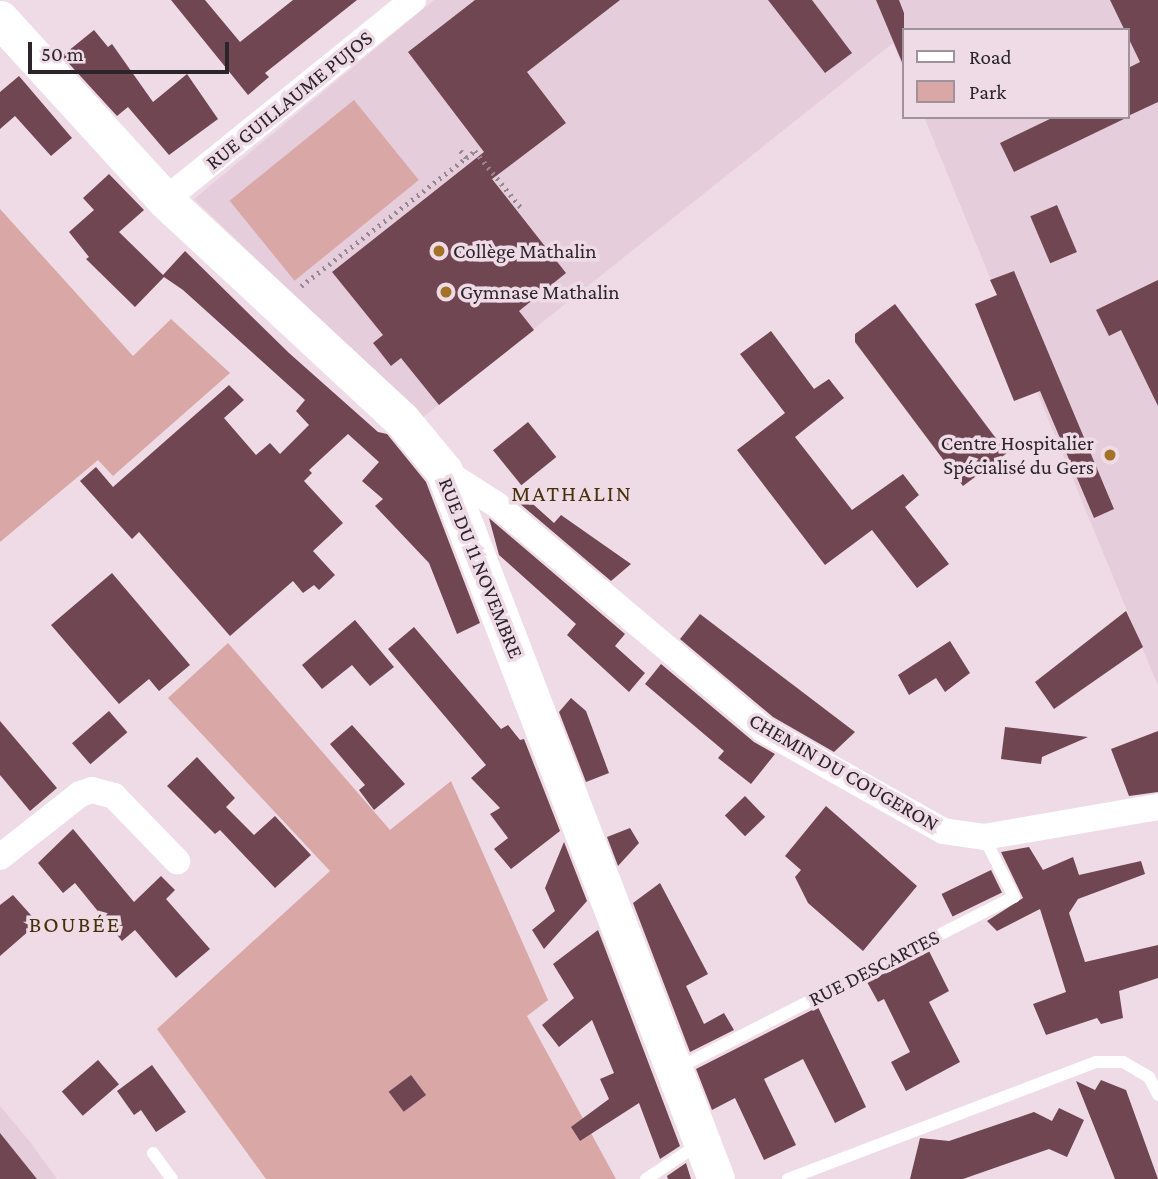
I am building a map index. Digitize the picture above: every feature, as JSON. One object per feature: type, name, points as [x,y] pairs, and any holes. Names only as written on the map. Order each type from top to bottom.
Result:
[{"type":"main road","name":"RUE DU 11 NOVEMBRE","points":[[0,19],[165,201],[277,308],[402,421],[444,471],[716,1179]]},
{"type":"street","name":"RUE GUILLAUME PUJOS","points":[[165,201],[413,0]]},
{"type":"street","name":"CHEMIN DU COUGERON","points":[[444,471],[497,505],[764,730],[943,831],[984,837],[1158,807]]},
{"type":"street","points":[[0,857],[80,794],[92,790],[114,796],[177,860]]},
{"type":"lane","name":"RUE DESCARTES","points":[[675,1070],[1014,897],[984,837]]},
{"type":"lane","points":[[788,1179],[1096,1062],[1123,1062],[1149,1077],[1158,1094]]},
{"type":"lane","points":[[646,1179],[702,1142]]},
{"type":"lane","points":[[153,1153],[172,1179]]},
{"type":"path","points":[[459,149],[466,158]]},
{"type":"path","points":[[277,308],[475,151],[523,210]]},
{"type":"shaded area","name":"Collège Mathalin","points":[[434,0],[1158,0],[1158,686],[925,119],[1130,119],[1130,28],[902,28],[902,64],[893,43],[422,418],[194,199]]},
{"type":"shaded area","points":[[0,1106],[30,1142],[57,1179],[0,1179]]},
{"type":"green space","points":[[354,100],[419,180],[294,281],[230,201]]},
{"type":"green space","points":[[0,209],[133,356],[171,319],[230,373],[113,476],[98,460],[0,542]]},
{"type":"green space","points":[[228,643],[390,830],[451,781],[548,1000],[527,1016],[616,1179],[266,1179],[157,1029],[330,871],[168,698]]},
{"type":"building","points":[[171,0],[205,0],[240,42],[293,0],[357,0],[265,73],[269,77],[248,95]]},
{"type":"building","name":"Gymnase Mathalin","points":[[475,0],[620,0],[527,72],[566,123],[492,179],[566,273],[519,311],[534,330],[439,405],[401,358],[391,366],[373,343],[383,335],[332,272],[484,152],[408,52]]},
{"type":"building","points":[[768,0],[812,0],[852,53],[825,73]]},
{"type":"building","points":[[876,0],[899,0],[904,13],[902,62]]},
{"type":"building","points":[[1110,0],[1158,0],[1158,102],[1130,115],[1130,67],[1140,62],[1130,41],[1130,28],[1124,28]]},
{"type":"building","points":[[94,30],[108,47],[112,44],[153,102],[187,74],[218,119],[169,155],[128,107],[117,116],[62,56]]},
{"type":"building","points":[[19,76],[72,138],[51,156],[15,116],[0,129],[0,92]]},
{"type":"building","points":[[1050,119],[1124,119],[1014,172],[1000,143]]},
{"type":"building","points":[[109,174],[144,210],[119,232],[163,275],[185,251],[289,353],[378,432],[387,434],[426,482],[480,623],[457,634],[429,563],[375,506],[383,499],[362,481],[379,462],[348,434],[309,470],[312,473],[304,481],[343,523],[313,551],[335,575],[319,590],[314,585],[303,593],[293,581],[230,636],[139,532],[132,539],[80,481],[96,467],[113,487],[229,385],[244,400],[224,418],[256,455],[270,443],[280,454],[309,425],[296,411],[305,400],[183,290],[164,277],[135,307],[86,259],[89,257],[69,232],[94,210],[83,198]]},
{"type":"building","points":[[1057,205],[1077,252],[1050,263],[1030,216]]},
{"type":"building","points":[[1014,271],[1114,509],[1094,518],[1040,391],[1014,401],[975,304],[997,295],[990,280]]},
{"type":"building","points":[[1158,280],[1158,406],[1121,330],[1109,336],[1096,310]]},
{"type":"building","points":[[895,304],[1007,453],[963,486],[855,342],[855,334]]},
{"type":"building","points":[[771,331],[814,389],[829,379],[844,398],[795,437],[852,510],[903,474],[919,495],[905,507],[949,564],[917,588],[872,530],[825,565],[737,450],[785,413],[740,354]]},
{"type":"building","points":[[528,422],[556,457],[521,485],[493,450]]},
{"type":"building","points":[[525,497],[554,523],[561,515],[631,564],[611,581],[519,503]]},
{"type":"building","points":[[489,518],[625,634],[615,646],[645,673],[629,692],[567,635],[576,624],[499,555]]},
{"type":"building","points":[[112,573],[190,665],[159,691],[149,679],[119,704],[51,625]]},
{"type":"building","points":[[1126,611],[1143,647],[1054,709],[1035,682]]},
{"type":"building","points":[[700,614],[855,732],[834,752],[773,717],[680,639]]},
{"type":"building","points":[[355,620],[394,667],[370,686],[352,665],[322,689],[302,665]]},
{"type":"building","points":[[414,627],[501,729],[508,725],[520,740],[524,739],[560,831],[511,869],[494,849],[508,838],[490,814],[500,808],[471,778],[486,765],[388,649]]},
{"type":"building","points":[[950,641],[970,673],[945,692],[936,678],[909,695],[898,675]]},
{"type":"building","points":[[661,664],[754,742],[775,754],[751,784],[718,758],[724,751],[645,684]]},
{"type":"building","points":[[571,698],[586,711],[609,773],[586,782],[559,712]]},
{"type":"building","points":[[109,711],[127,732],[90,764],[72,743]]},
{"type":"building","points":[[0,721],[57,788],[30,811],[0,775]]},
{"type":"building","points":[[352,725],[405,784],[374,810],[359,790],[365,785],[330,744]]},
{"type":"building","points":[[1005,727],[1088,737],[1042,757],[1041,764],[1001,759]]},
{"type":"building","points":[[1158,731],[1158,792],[1129,796],[1111,749]]},
{"type":"building","points":[[197,757],[235,798],[226,807],[254,835],[275,816],[311,855],[275,888],[220,830],[215,834],[167,786]]},
{"type":"building","points":[[745,796],[765,817],[745,836],[725,815]]},
{"type":"building","points":[[826,806],[917,886],[863,951],[808,903],[795,877],[801,870],[785,856]]},
{"type":"building","points":[[630,828],[639,843],[618,866],[607,837]]},
{"type":"building","points":[[73,829],[134,902],[161,876],[175,890],[166,899],[210,949],[176,978],[135,930],[122,941],[75,883],[63,893],[38,863]]},
{"type":"building","points":[[564,842],[587,901],[544,949],[532,930],[555,911],[545,888]]},
{"type":"building","points":[[1029,847],[1043,870],[1073,857],[1079,875],[1141,861],[1145,874],[1078,899],[1069,913],[1085,962],[1158,945],[1158,978],[1119,991],[1123,1018],[1101,1024],[1097,1018],[1046,1035],[1033,1004],[1066,992],[1040,909],[997,931],[987,921],[1023,898],[1001,852]]},
{"type":"building","points":[[991,870],[1002,892],[953,917],[942,894]]},
{"type":"building","points":[[660,883],[708,974],[686,986],[704,1024],[724,1013],[734,1030],[690,1052],[633,903]]},
{"type":"building","points":[[13,895],[38,923],[0,956],[0,905]]},
{"type":"building","points":[[598,930],[680,1146],[660,1159],[639,1103],[580,1141],[571,1127],[609,1099],[600,1079],[614,1073],[592,1020],[559,1047],[542,1025],[574,998],[553,964]]},
{"type":"building","points":[[929,951],[949,991],[929,1002],[960,1062],[906,1091],[891,1062],[910,1052],[884,999],[878,1002],[867,982]]},
{"type":"building","points":[[818,1007],[866,1107],[835,1123],[803,1059],[764,1079],[796,1145],[764,1160],[735,1098],[712,1110],[696,1069]]},
{"type":"building","points":[[98,1060],[119,1084],[83,1116],[62,1091]]},
{"type":"building","points":[[152,1065],[186,1112],[156,1132],[141,1110],[134,1115],[117,1091]]},
{"type":"building","points":[[411,1075],[426,1095],[404,1112],[389,1092]]},
{"type":"building","points":[[1101,1080],[1126,1090],[1158,1179],[1115,1179],[1076,1081],[1095,1090]]},
{"type":"building","points":[[1059,1108],[1084,1120],[1067,1157],[1049,1149],[963,1179],[910,1179],[920,1138],[949,1141],[1034,1112],[1052,1121]]},
{"type":"building","points":[[0,1133],[37,1179],[0,1179]]},
{"type":"building","points":[[686,1163],[691,1179],[668,1179],[667,1176]]},
{"type":"place","name":"Collège Mathalin","points":[[439,251]]},
{"type":"place","name":"Gymnase Mathalin","points":[[446,292]]},
{"type":"place","name":"Centre Hospitalier Spécialisé du Gers","points":[[1110,455]]},
{"type":"district","name":"MATHALIN","points":[[572,493]]},
{"type":"district","name":"BOUBÉE","points":[[75,924]]}]
